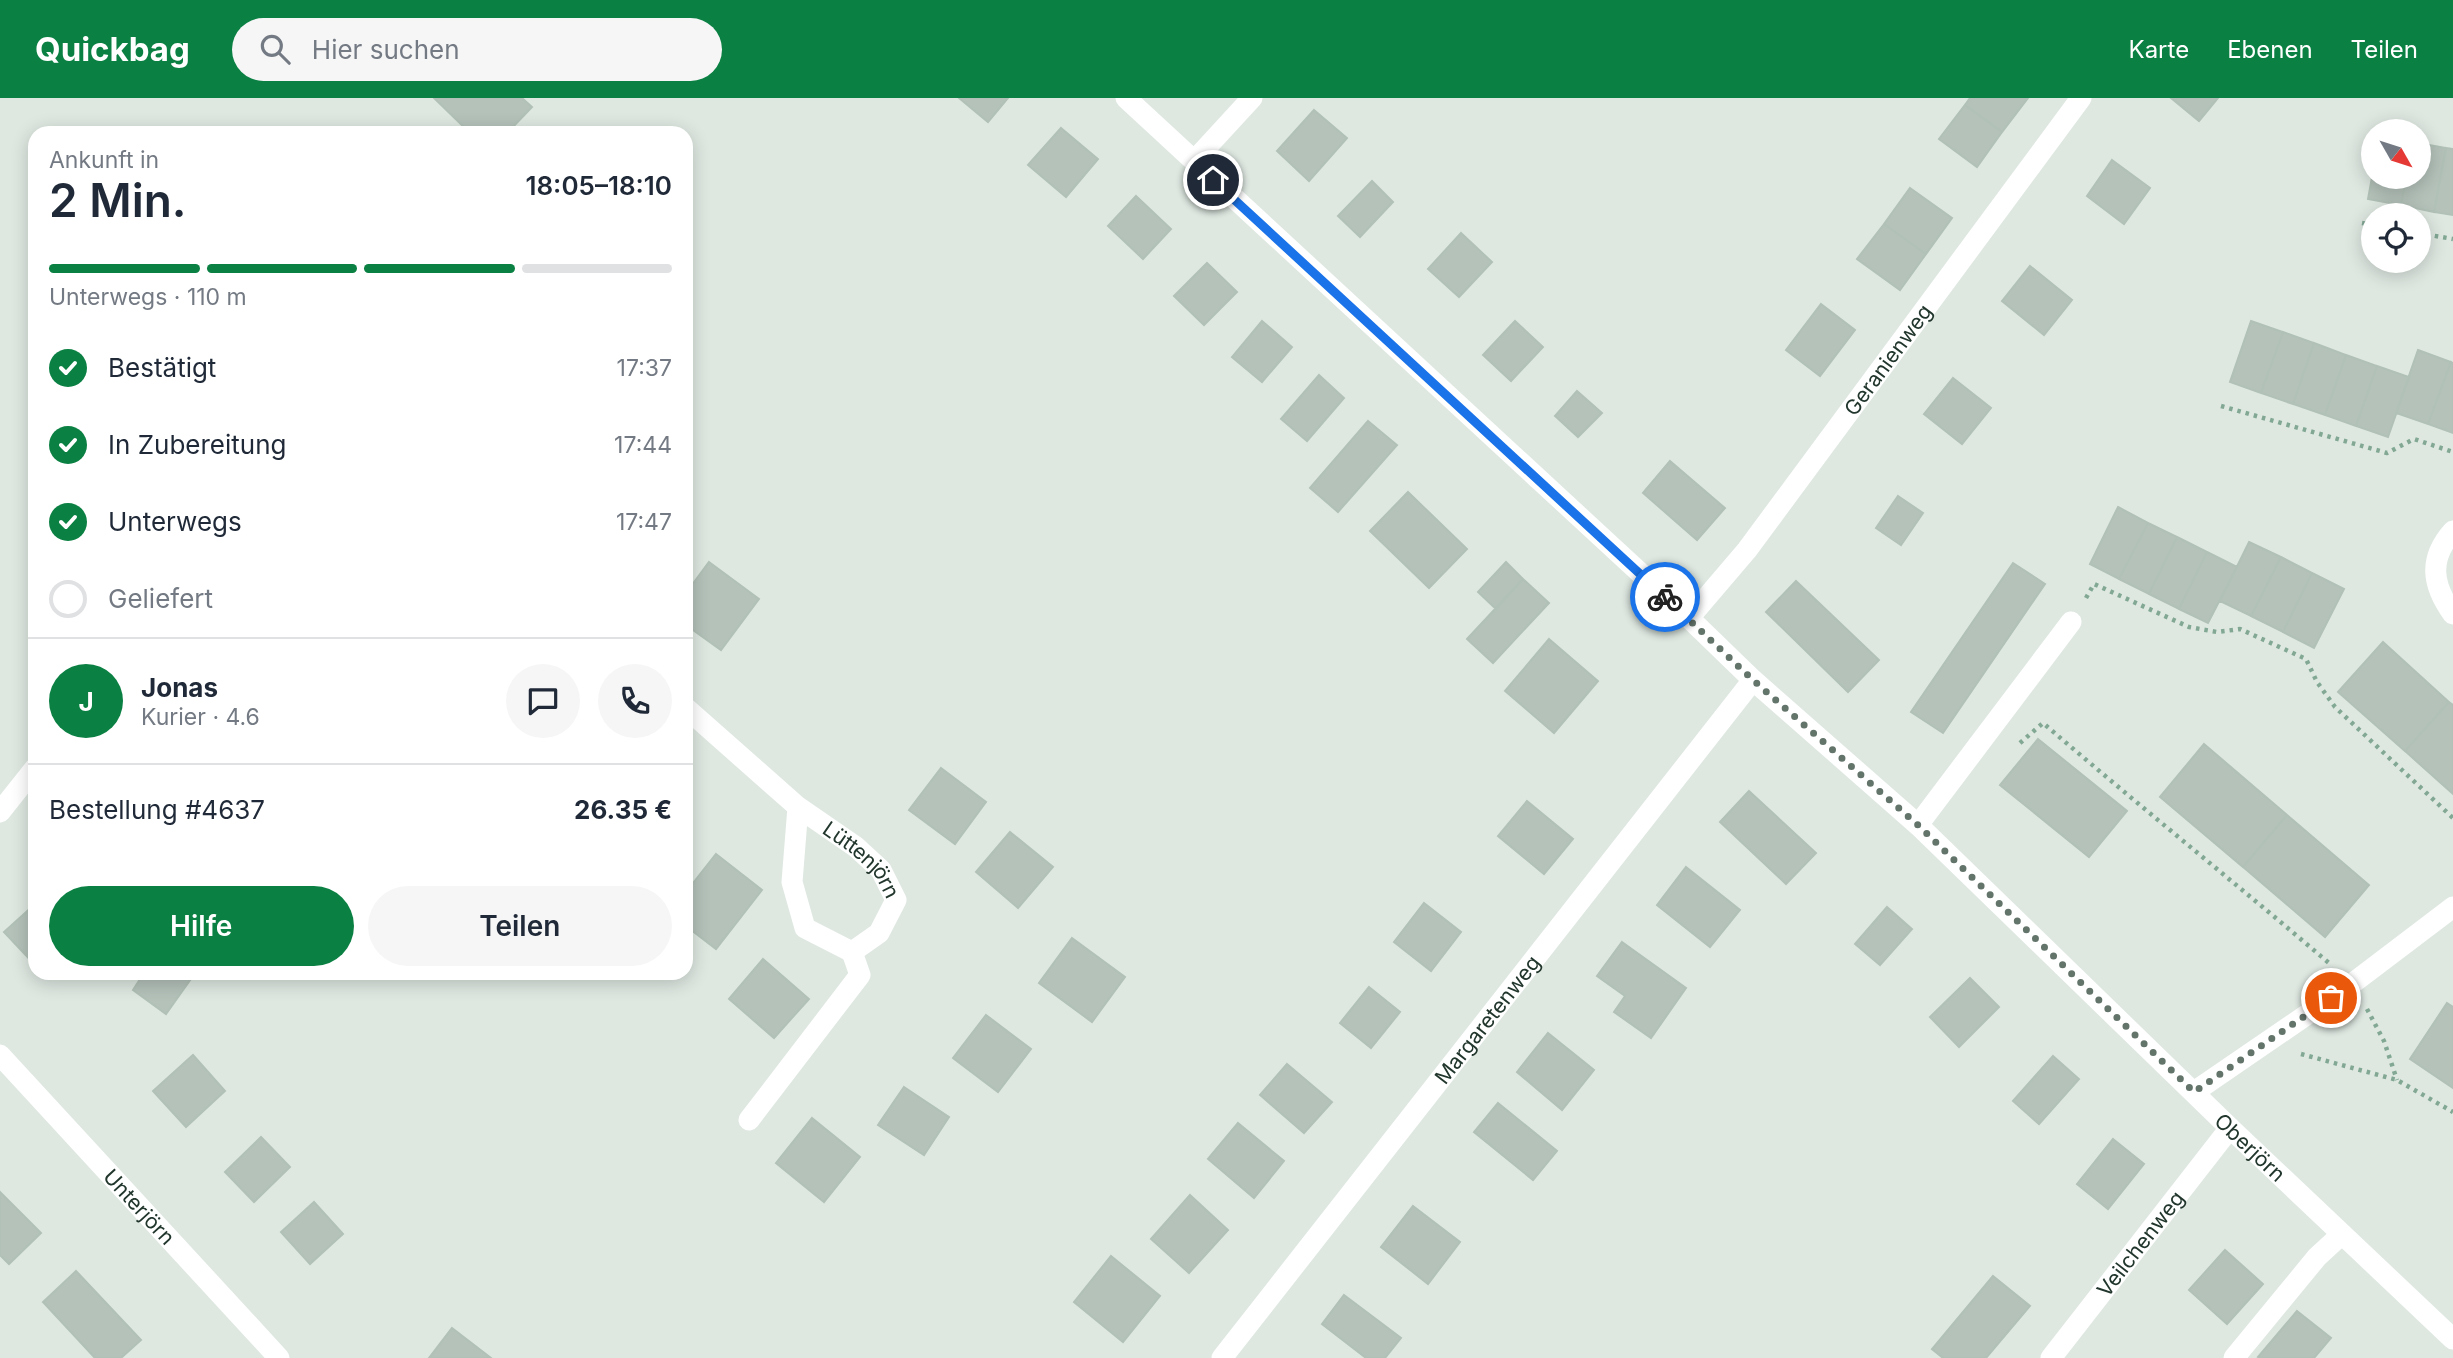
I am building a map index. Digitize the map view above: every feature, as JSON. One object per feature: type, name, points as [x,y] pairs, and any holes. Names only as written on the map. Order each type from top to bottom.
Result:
[{"type":"street","name":"Oberjörn","points":[[1126,98],[1753,680],[1918,825],[2230,1128],[2453,1339]]},
{"type":"street","points":[[1194,161],[1252,98]]},
{"type":"street","name":"Geranienweg","points":[[1689,618],[1747,550],[2081,98]]},
{"type":"street","points":[[2453,531],[2441,545],[2434,569],[2441,598],[2453,614]]},
{"type":"street","points":[[1918,825],[2071,622]]},
{"type":"street","name":"Margaretenweg","points":[[1222,1358],[1753,680]]},
{"type":"street","name":"Lüttenjörn","points":[[693,714],[798,807],[856,847],[881,870],[896,900],[879,933],[852,952],[805,928],[792,882],[798,807]]},
{"type":"street","points":[[0,812],[28,777]]},
{"type":"street","points":[[2194,1092],[2353,983],[2453,907]]},
{"type":"street","points":[[749,1120],[860,975],[852,952]]},
{"type":"street","name":"Unterjörn","points":[[0,1055],[279,1358]]},
{"type":"street","name":"Veilchenweg","points":[[2051,1358],[2230,1128]]},
{"type":"street","points":[[2234,1358],[2317,1257],[2342,1234]]},
{"type":"path","points":[[2431,235],[2453,239]]},
{"type":"path","points":[[2221,406],[2387,453],[2414,439],[2453,452]]},
{"type":"path","points":[[2071,622],[2094,584],[2189,627],[2217,632],[2240,629],[2306,659],[2317,682],[2335,707],[2453,818]]},
{"type":"path","points":[[2017,746],[2043,723],[2353,983],[2384,1041],[2397,1080]]},
{"type":"path","points":[[2263,1044],[2397,1080],[2453,1112]]},
{"type":"building","points":[[434,98],[522,98],[532,107],[514,126],[463,126]]},
{"type":"building","points":[[959,98],[1008,98],[988,122]]},
{"type":"building","points":[[1970,98],[2028,98],[2002,132],[1965,105]]},
{"type":"building","points":[[2171,98],[2218,98],[2199,121]]},
{"type":"building","points":[[1965,105],[2002,132],[1977,167],[1939,139]]},
{"type":"building","points":[[1314,110],[1347,138],[1309,181],[1277,151]]},
{"type":"building","points":[[1061,128],[1098,159],[1066,197],[1028,165]]},
{"type":"building","points":[[2431,145],[2446,148],[2434,212],[2431,211],[2431,203],[2401,203],[2404,189],[2431,189]]},
{"type":"building","points":[[2446,148],[2453,149],[2453,215],[2434,212]]},
{"type":"building","points":[[2112,160],[2150,188],[2124,224],[2087,196]]},
{"type":"building","points":[[1372,181],[1393,202],[1360,237],[1338,216]]},
{"type":"building","points":[[1910,188],[1952,218],[1926,254],[1884,224]]},
{"type":"building","points":[[2370,189],[2404,189],[2401,203],[2368,199]]},
{"type":"building","points":[[1136,196],[1171,229],[1143,259],[1108,226]]},
{"type":"building","points":[[1884,224],[1926,254],[1900,290],[1857,259]]},
{"type":"building","points":[[1461,233],[1492,262],[1459,297],[1428,269]]},
{"type":"building","points":[[1207,263],[1237,292],[1204,325],[1174,296]]},
{"type":"building","points":[[2030,266],[2072,300],[2044,335],[2002,301]]},
{"type":"building","points":[[1821,304],[1855,330],[1820,376],[1786,350]]},
{"type":"building","points":[[1262,321],[1292,347],[1262,382],[1232,357]]},
{"type":"building","points":[[1515,321],[1543,347],[1511,381],[1483,355]]},
{"type":"building","points":[[2251,321],[2283,332],[2261,393],[2230,382]]},
{"type":"building","points":[[2283,332],[2314,343],[2293,404],[2261,393]]},
{"type":"building","points":[[2314,343],[2346,355],[2325,415],[2293,404]]},
{"type":"building","points":[[2418,350],[2451,362],[2428,424],[2396,413]]},
{"type":"building","points":[[2346,355],[2377,366],[2356,426],[2325,415]]},
{"type":"building","points":[[2451,362],[2453,363],[2453,433],[2428,424]]},
{"type":"building","points":[[2377,366],[2409,377],[2388,437],[2356,426]]},
{"type":"building","points":[[1319,375],[1344,398],[1307,441],[1281,419]]},
{"type":"building","points":[[1953,378],[1991,408],[1962,444],[1924,414]]},
{"type":"building","points":[[1577,391],[1602,413],[1578,437],[1555,416]]},
{"type":"building","points":[[1368,421],[1397,445],[1338,512],[1310,488]]},
{"type":"building","points":[[1670,461],[1725,508],[1697,540],[1643,493]]},
{"type":"building","points":[[1408,492],[1467,549],[1429,588],[1370,531]]},
{"type":"building","points":[[1898,496],[1923,513],[1901,545],[1876,528]]},
{"type":"building","points":[[2118,507],[2148,523],[2119,579],[2090,564]]},
{"type":"building","points":[[2148,523],[2177,537],[2149,594],[2119,579]]},
{"type":"building","points":[[2177,537],[2207,552],[2179,609],[2149,594]]},
{"type":"building","points":[[2249,542],[2281,557],[2251,616],[2220,601]]},
{"type":"building","points":[[2207,552],[2237,567],[2208,623],[2179,609]]},
{"type":"building","points":[[2281,557],[2312,573],[2283,632],[2251,616]]},
{"type":"building","points":[[709,562],[759,599],[721,650],[693,630],[693,584]]},
{"type":"building","points":[[1506,562],[1523,579],[1496,609],[1478,592]]},
{"type":"building","points":[[2013,563],[2045,584],[1943,733],[1911,712]]},
{"type":"building","points":[[2312,573],[2344,589],[2314,648],[2283,632]]},
{"type":"building","points":[[1523,579],[1549,603],[1493,663],[1467,639]]},
{"type":"building","points":[[1796,581],[1879,660],[1848,692],[1766,612]]},
{"type":"building","points":[[1549,639],[1598,681],[1554,733],[1505,691]]},
{"type":"building","points":[[2383,642],[2449,702],[2405,751],[2338,692]]},
{"type":"building","points":[[2449,702],[2453,705],[2453,794],[2405,751]]},
{"type":"building","points":[[2038,739],[2127,811],[2089,857],[2000,785]]},
{"type":"building","points":[[2204,744],[2287,815],[2243,867],[2160,797]]},
{"type":"building","points":[[941,768],[986,802],[955,844],[909,810]]},
{"type":"building","points":[[1749,791],[1816,853],[1786,884],[1720,822]]},
{"type":"building","points":[[1527,801],[1573,839],[1544,874],[1498,836]]},
{"type":"building","points":[[2287,815],[2369,885],[2325,937],[2243,867]]},
{"type":"building","points":[[1010,832],[1053,867],[1018,908],[976,872]]},
{"type":"building","points":[[716,854],[762,890],[716,949],[693,931],[693,883]]},
{"type":"building","points":[[1686,867],[1740,910],[1710,947],[1657,905]]},
{"type":"building","points":[[1424,903],[1461,932],[1431,971],[1394,942]]},
{"type":"building","points":[[1887,907],[1912,929],[1880,965],[1855,944]]},
{"type":"building","points":[[28,910],[28,958],[4,932]]},
{"type":"building","points":[[1072,938],[1125,977],[1092,1022],[1039,983]]},
{"type":"building","points":[[1622,942],[1686,988],[1651,1038],[1614,1012],[1625,996],[1597,976]]},
{"type":"building","points":[[763,959],[809,999],[774,1038],[729,999]]},
{"type":"building","points":[[1970,978],[1999,1007],[1959,1047],[1930,1017]]},
{"type":"building","points":[[139,980],[190,980],[166,1014],[133,990]]},
{"type":"building","points":[[1369,987],[1400,1012],[1371,1048],[1340,1023]]},
{"type":"building","points":[[2447,1003],[2453,1007],[2453,1088],[2410,1059]]},
{"type":"building","points":[[986,1015],[1031,1049],[998,1092],[953,1058]]},
{"type":"building","points":[[1548,1033],[1594,1070],[1562,1110],[1517,1072]]},
{"type":"building","points":[[193,1055],[225,1091],[186,1127],[153,1091]]},
{"type":"building","points":[[2053,1056],[2079,1079],[2039,1124],[2013,1101]]},
{"type":"building","points":[[1287,1064],[1332,1102],[1304,1133],[1260,1095]]},
{"type":"building","points":[[904,1087],[949,1117],[924,1155],[878,1125]]},
{"type":"building","points":[[1498,1103],[1557,1151],[1533,1180],[1474,1132]]},
{"type":"building","points":[[812,1118],[860,1157],[824,1202],[776,1163]]},
{"type":"building","points":[[1238,1123],[1284,1161],[1254,1198],[1208,1159]]},
{"type":"building","points":[[261,1137],[290,1167],[254,1202],[225,1172]]},
{"type":"building","points":[[2113,1139],[2144,1164],[2108,1209],[2077,1184]]},
{"type":"building","points":[[0,1192],[41,1233],[9,1264],[0,1255]]},
{"type":"building","points":[[1190,1195],[1228,1230],[1189,1273],[1151,1239]]},
{"type":"building","points":[[314,1202],[343,1234],[310,1264],[281,1232]]},
{"type":"building","points":[[1413,1206],[1460,1242],[1428,1284],[1381,1247]]},
{"type":"building","points":[[2225,1250],[2263,1284],[2227,1324],[2189,1290]]},
{"type":"building","points":[[1111,1256],[1160,1296],[1123,1342],[1074,1302]]},
{"type":"building","points":[[76,1271],[141,1340],[121,1358],[95,1358],[43,1302]]},
{"type":"building","points":[[1993,1276],[2030,1306],[1986,1358],[1943,1358],[1932,1349]]},
{"type":"building","points":[[1344,1295],[1401,1338],[1385,1358],[1366,1358],[1322,1324]]},
{"type":"building","points":[[2297,1311],[2331,1338],[2314,1358],[2258,1357]]},
{"type":"building","points":[[452,1328],[491,1358],[429,1358]]},
{"type":"way so far","points":[[1665,597],[1753,680],[1918,825],[2194,1092],[2331,998]]},
{"type":"route","points":[[1213,180],[1665,597]]}]
